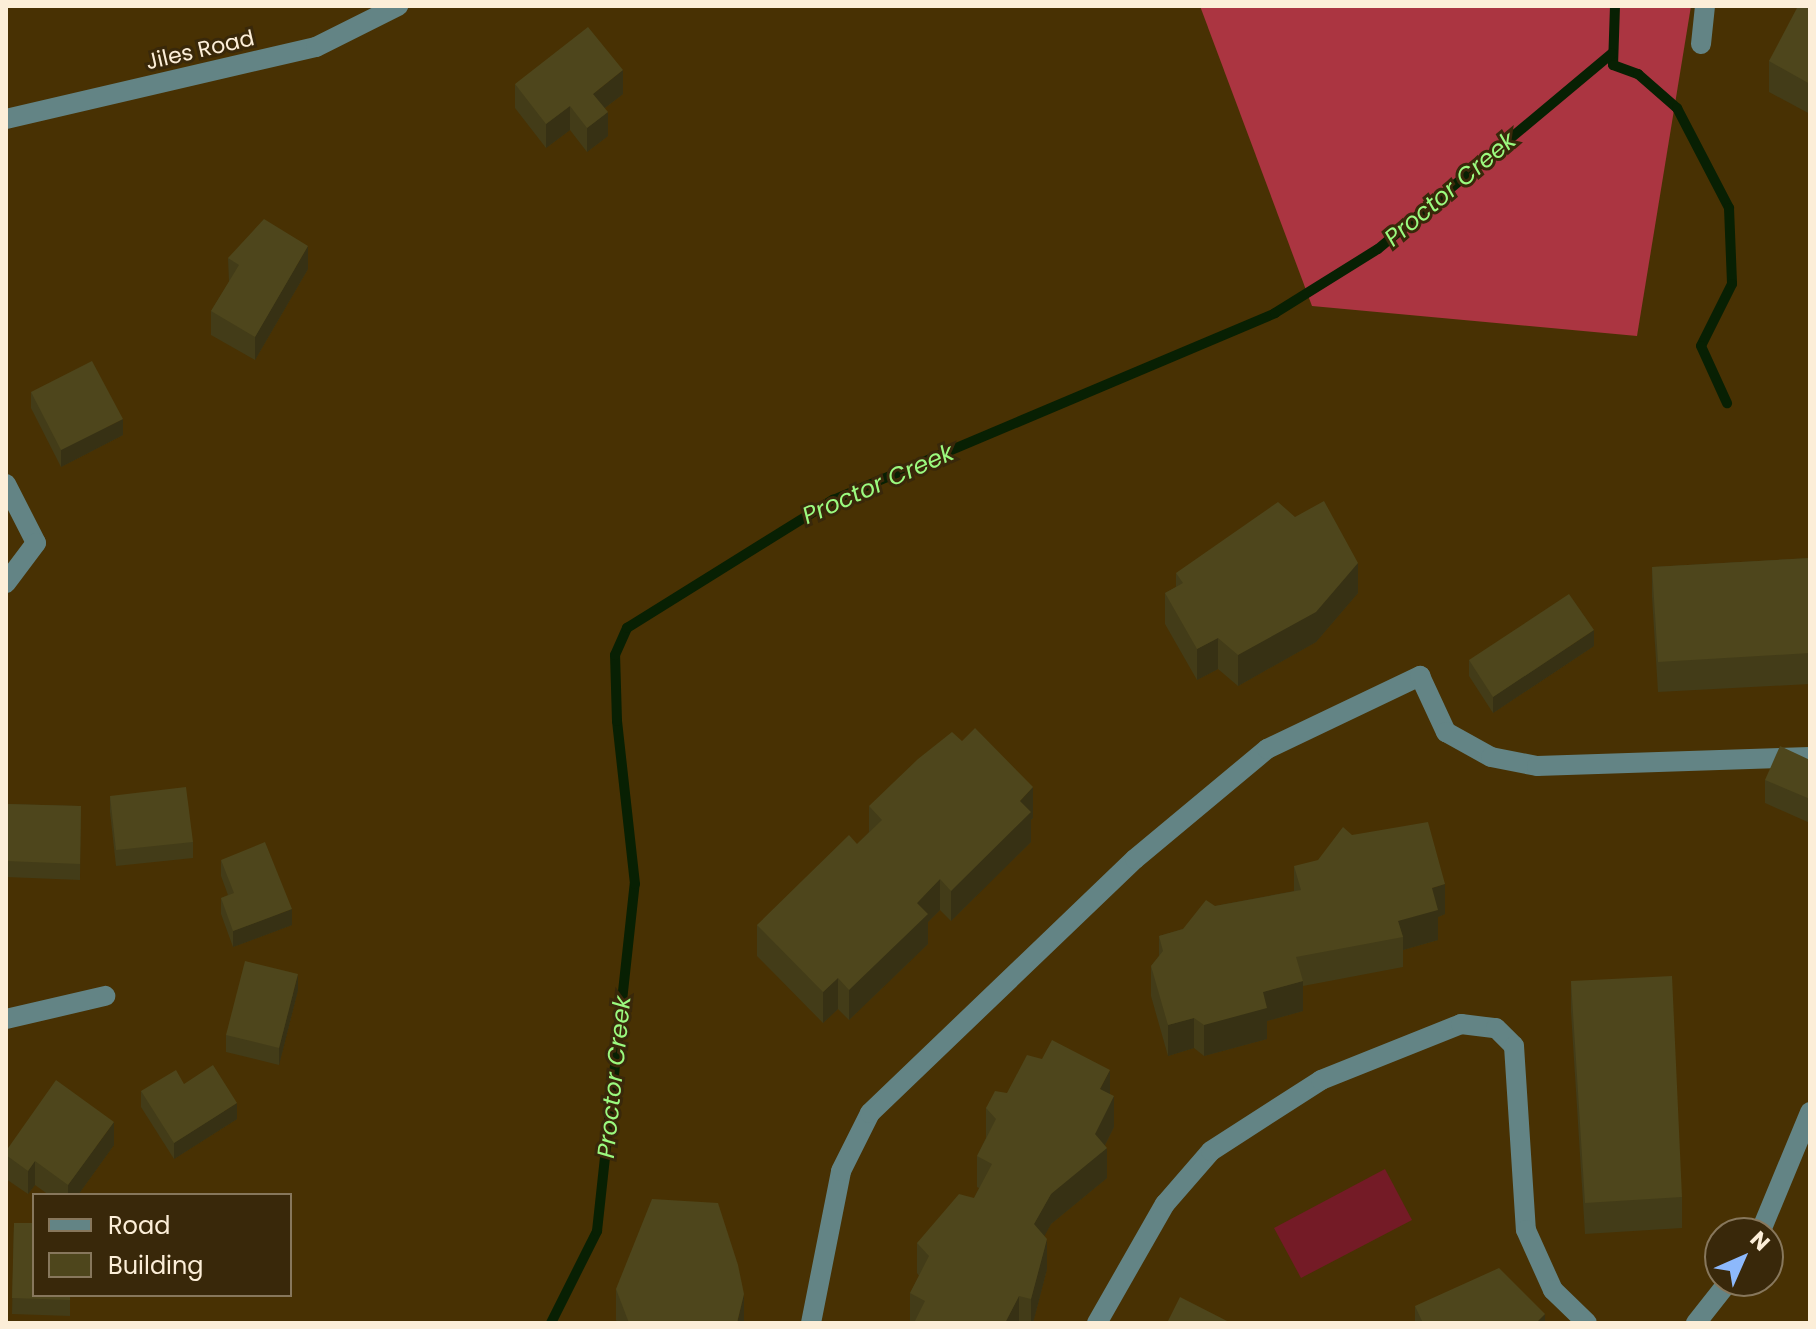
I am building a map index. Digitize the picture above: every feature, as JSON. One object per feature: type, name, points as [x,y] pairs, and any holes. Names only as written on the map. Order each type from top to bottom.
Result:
[{"type":"street","name":"Jiles Road","points":[[6,119],[316,47],[398,6]]},
{"type":"street","points":[[1701,44],[1705,6]]},
{"type":"street","points":[[6,484],[36,543],[6,583]]},
{"type":"street","points":[[811,1323],[841,1171],[870,1113],[1135,859],[1267,749],[1420,676],[1446,732],[1491,757],[1537,766],[1810,757]]},
{"type":"street","points":[[6,1019],[105,996]]},
{"type":"street","points":[[1097,1323],[1165,1204],[1211,1151],[1321,1080],[1461,1024],[1496,1028],[1514,1046],[1526,1230],[1553,1290],[1587,1323]]},
{"type":"street","points":[[1767,1217],[1810,1112]]},
{"type":"street","points":[[1696,1323],[1716,1297]]},
{"type":"shaded area","points":[[1200,6],[1691,6],[1637,336],[1312,306]]},
{"type":"shaded area","points":[[1385,1169],[1412,1220],[1301,1278],[1274,1228]]},
{"type":"building","points":[[1798,6],[1810,6],[1810,84],[1769,61]]},
{"type":"building","points":[[588,27],[623,70],[593,94],[608,112],[587,128],[570,106],[546,124],[515,84]]},
{"type":"building","points":[[264,219],[308,246],[255,337],[211,311],[239,265],[228,258]]},
{"type":"building","points":[[92,361],[123,419],[61,450],[31,392]]},
{"type":"building","points":[[1324,501],[1358,563],[1316,612],[1238,655],[1218,638],[1197,649],[1165,593],[1183,583],[1176,573],[1278,502],[1295,517]]},
{"type":"building","points":[[1810,558],[1810,653],[1658,662],[1652,567]]},
{"type":"building","points":[[1569,594],[1594,630],[1493,697],[1469,660]]},
{"type":"building","points":[[975,728],[1033,787],[1020,801],[1031,812],[951,891],[940,879],[917,903],[928,914],[849,990],[838,978],[823,992],[757,925],[849,835],[857,844],[882,820],[869,806],[918,759],[952,732],[962,741]]},
{"type":"building","points":[[1780,746],[1810,760],[1810,799],[1765,780]]},
{"type":"building","points":[[186,787],[193,842],[116,850],[110,796]]},
{"type":"building","points":[[7,804],[81,806],[80,864],[6,861]]},
{"type":"building","points":[[1428,822],[1445,884],[1432,888],[1438,910],[1398,921],[1403,937],[1296,957],[1303,981],[1263,992],[1267,1008],[1204,1025],[1194,1018],[1168,1025],[1151,966],[1163,951],[1159,936],[1183,929],[1206,900],[1215,906],[1301,890],[1294,866],[1318,860],[1343,827],[1352,835]]},
{"type":"building","points":[[265,842],[292,909],[233,931],[221,898],[234,893],[221,860]]},
{"type":"building","points":[[245,961],[298,974],[279,1048],[226,1035]]},
{"type":"building","points":[[1672,976],[1682,1197],[1585,1203],[1571,981]]},
{"type":"building","points":[[1052,1040],[1110,1070],[1100,1089],[1114,1096],[1095,1134],[1107,1148],[1051,1194],[1034,1224],[1047,1239],[1031,1299],[1019,1296],[1005,1323],[919,1323],[915,1321],[925,1301],[910,1293],[929,1256],[917,1243],[959,1194],[974,1198],[992,1164],[977,1156],[996,1119],[986,1108],[995,1091],[1007,1093],[1027,1055],[1042,1059]]},
{"type":"building","points":[[213,1065],[237,1103],[174,1143],[141,1091],[176,1070],[184,1084]]},
{"type":"building","points":[[56,1080],[114,1122],[68,1185],[35,1161],[28,1171],[6,1155]]},
{"type":"building","points":[[652,1199],[718,1203],[744,1294],[737,1323],[629,1323],[616,1289]]},
{"type":"building","points":[[14,1223],[32,1223],[32,1297],[70,1297],[70,1300],[12,1298]]},
{"type":"building","points":[[1499,1268],[1545,1314],[1536,1323],[1420,1323],[1422,1321],[1415,1306]]},
{"type":"building","points":[[1180,1297],[1231,1323],[1167,1323]]},
{"type":"waterway","points":[[1615,6],[1613,65],[1638,74],[1677,108],[1729,208],[1732,284],[1701,346],[1727,403]]},
{"type":"waterway","name":"Proctor Creek","points":[[551,1323],[597,1231],[635,884],[617,721],[615,655],[627,628],[833,500],[1275,313],[1378,249],[1612,53]]}]
